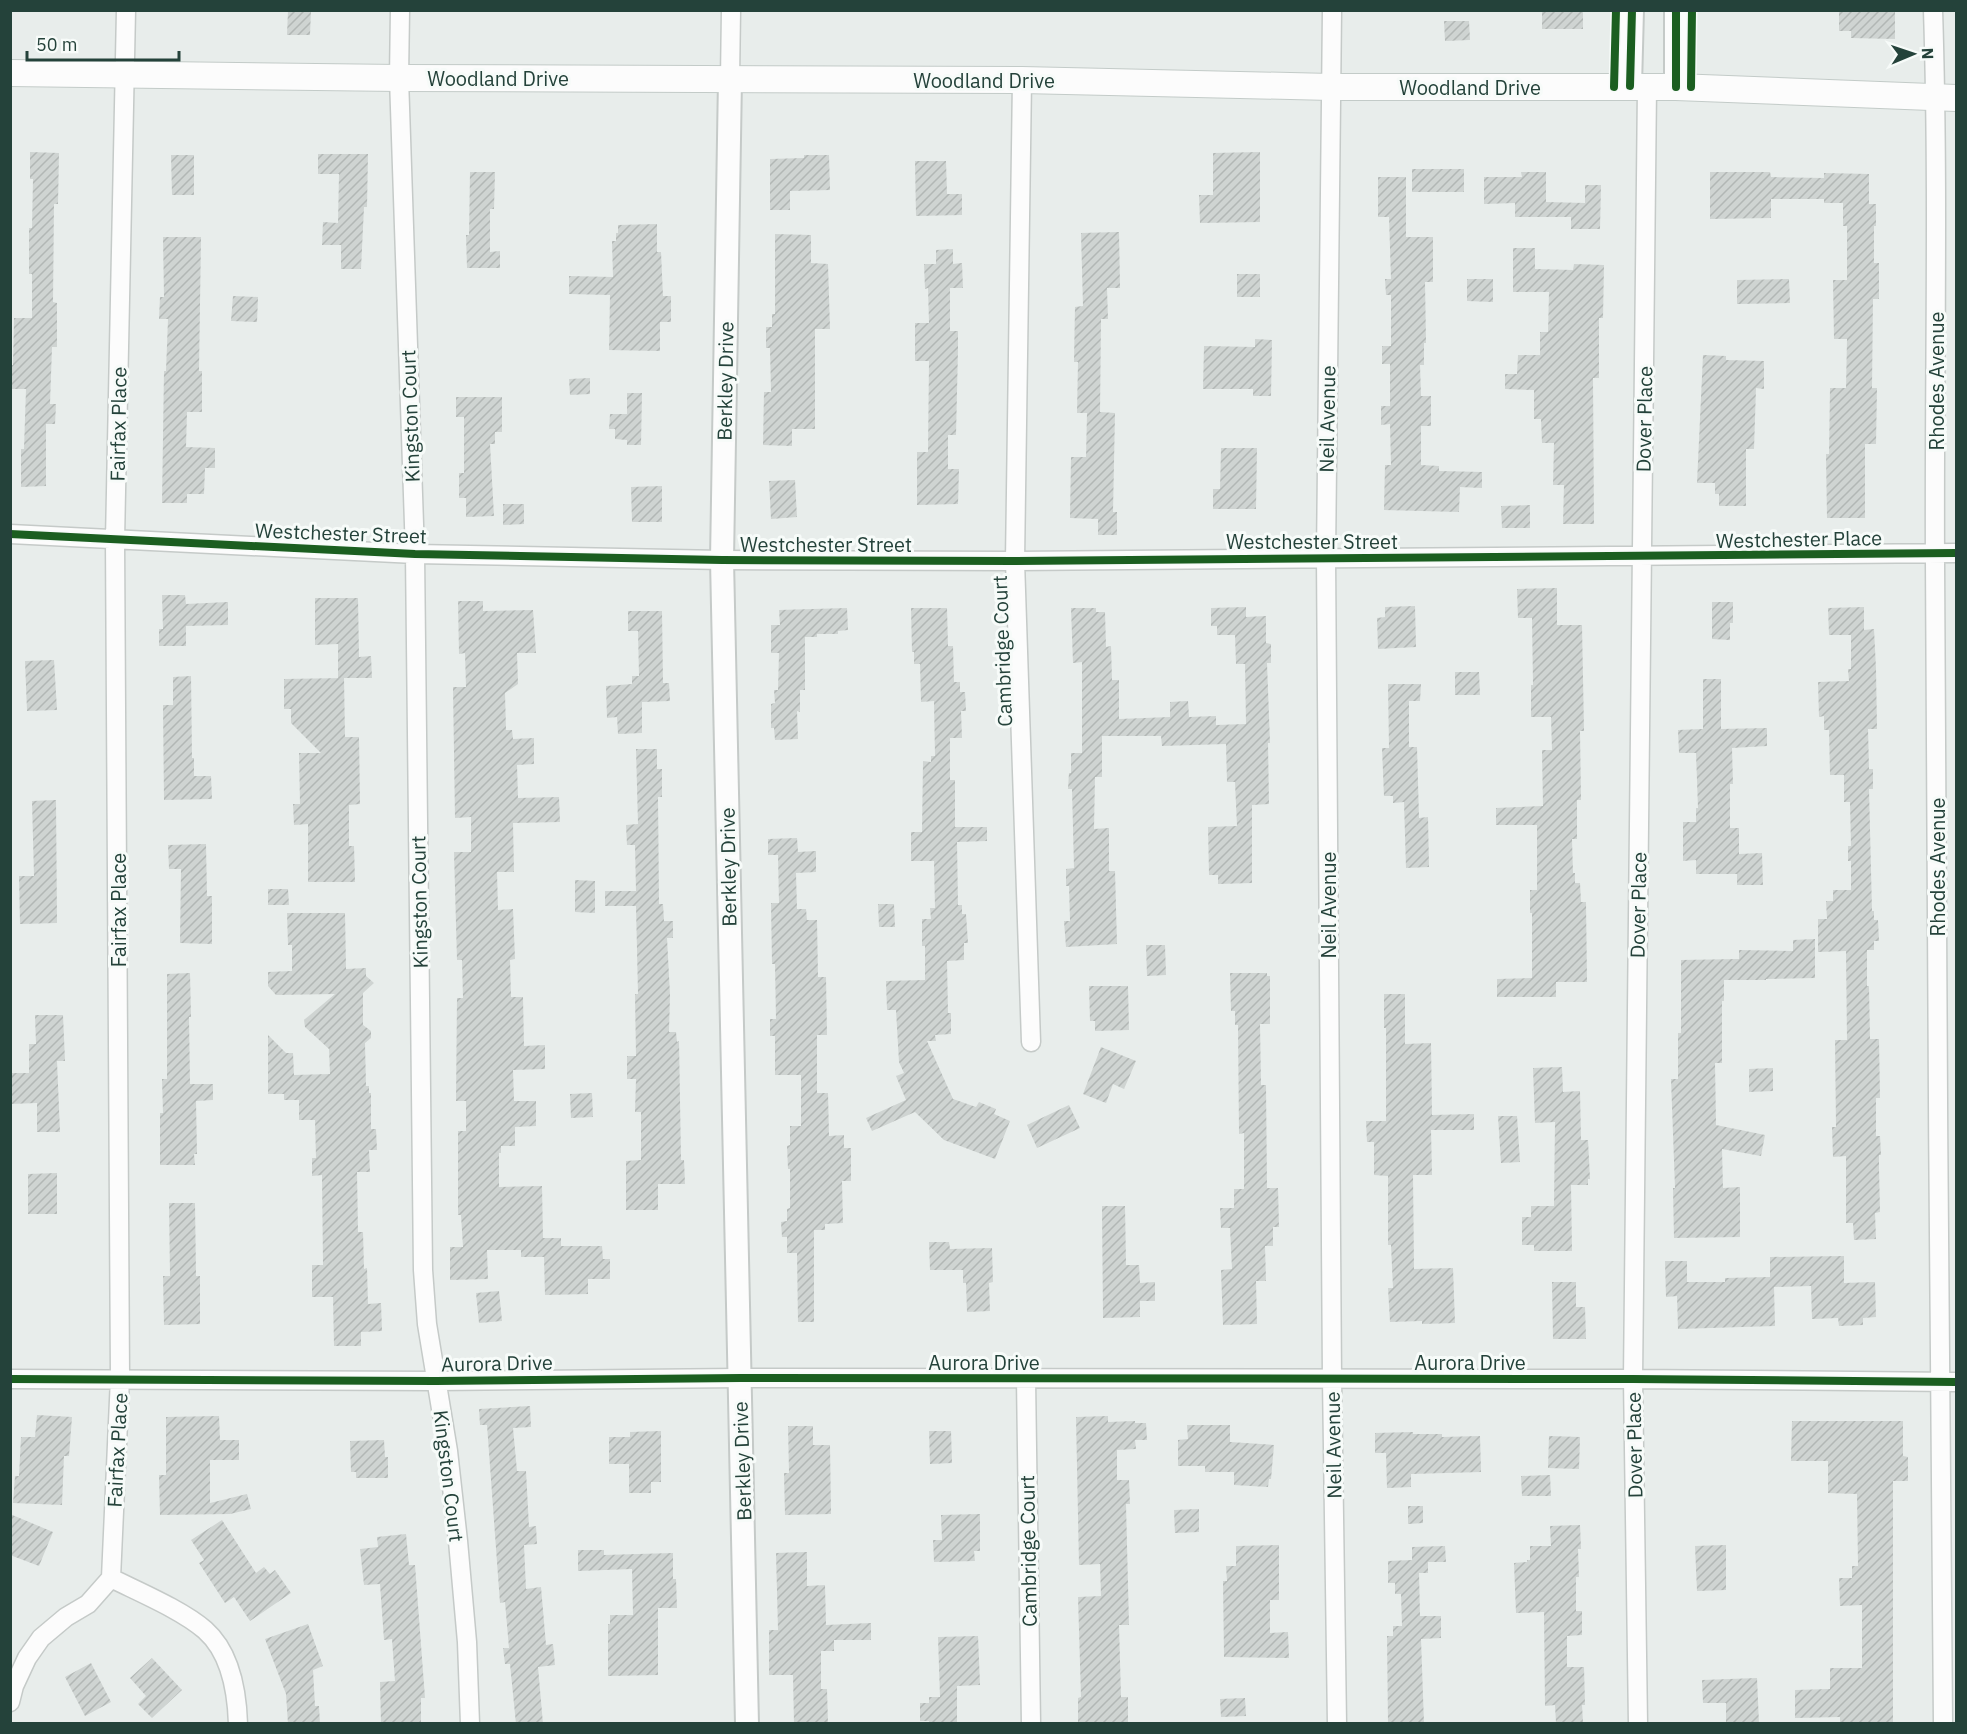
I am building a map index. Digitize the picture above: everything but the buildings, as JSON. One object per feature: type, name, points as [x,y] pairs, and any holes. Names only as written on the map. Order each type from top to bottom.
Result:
[{"type":"main road","name":"Woodland Drive","points":[[10,73],[399,78],[1022,80],[1331,87],[1676,87],[1946,97]]},
{"type":"street","name":"Fairfax Place","points":[[111,1578],[120,1378],[115,540],[126,10]]},
{"type":"street","name":"Kingston Court","points":[[400,10],[399,78],[415,554],[423,1270],[427,1324],[448,1451],[458,1541],[467,1642],[470,1724]]},
{"type":"street","name":"Berkley Drive","points":[[731,10],[722,560],[747,1724]]},
{"type":"street","name":"Neil Avenue","points":[[1332,10],[1326,557],[1337,1724]]},
{"type":"street","points":[[1632,10],[1638,87]]},
{"type":"street","points":[[1676,10],[1676,87]]},
{"type":"street","name":"Rhodes Avenue","points":[[1933,10],[1946,97],[1935,554],[1948,1382],[1943,1724]]},
{"type":"street","name":"Cambridge Court","points":[[1022,80],[1015,561],[1031,1042]]},
{"type":"street","name":"Dover Place","points":[[1638,87],[1642,556],[1633,1379],[1638,1724]]},
{"type":"street","name":"Westchester Street","points":[[10,534],[415,554],[722,560],[1015,561],[1642,556]]},
{"type":"street","name":"Westchester Place","points":[[1642,556],[1956,554]]},
{"type":"street","name":"Aurora Drive","points":[[10,1379],[436,1381],[740,1378],[1633,1379],[1948,1382]]},
{"type":"street","name":"Cambridge Court","points":[[1026,1379],[1031,1724]]},
{"type":"street","points":[[10,1702],[14,1686],[27,1658],[41,1638],[66,1617],[88,1604],[111,1578],[205,1630],[217,1644],[228,1665],[234,1684],[238,1724]]},
{"type":"cycle path","points":[[1614,87],[1616,10]]},
{"type":"cycle path","points":[[1630,86],[1632,10]]},
{"type":"cycle path","points":[[1676,10],[1676,87]]},
{"type":"cycle path","points":[[1691,87],[1692,10]]},
{"type":"cycle path","points":[[10,534],[415,554],[722,560],[1015,561],[1956,553]]},
{"type":"cycle path","points":[[10,1379],[436,1381],[740,1378],[1633,1379],[1956,1382]]}]
